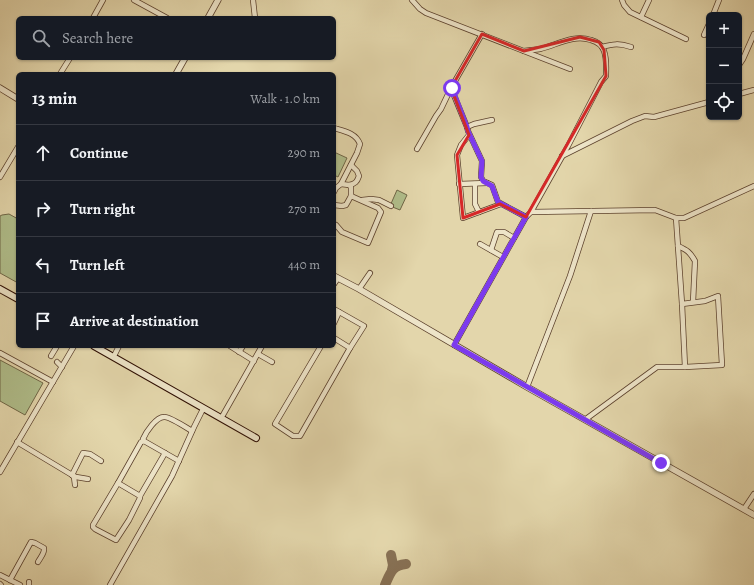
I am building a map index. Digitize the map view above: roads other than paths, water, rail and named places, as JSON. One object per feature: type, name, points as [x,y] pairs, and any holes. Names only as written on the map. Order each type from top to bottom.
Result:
[{"type":"main road","points":[[0,289],[16,298]]},
{"type":"main road","points":[[0,293],[16,302]]},
{"type":"main road","points":[[97,348],[203,409],[257,438],[254,433],[105,348]]},
{"type":"street","points":[[94,16],[103,0]]},
{"type":"street","points":[[134,0],[163,16]]},
{"type":"street","points":[[209,16],[218,0]]},
{"type":"street","points":[[253,0],[255,16]]},
{"type":"street","points":[[412,0],[426,13],[570,69]]},
{"type":"street","points":[[622,0],[630,12],[686,39]]},
{"type":"street","points":[[641,17],[649,0]]},
{"type":"street","points":[[714,12],[719,0]]},
{"type":"street","points":[[704,35],[706,31]]},
{"type":"street","points":[[418,149],[482,34]]},
{"type":"street","points":[[742,60],[754,34]]},
{"type":"street","points":[[454,345],[526,217],[531,212],[601,82],[606,76],[604,50],[599,42],[580,37],[540,49],[524,51]]},
{"type":"street","points":[[602,47],[617,44],[623,44],[631,47]]},
{"type":"street","points":[[61,72],[69,60]]},
{"type":"street","points":[[177,72],[184,60]]},
{"type":"street","points":[[0,88],[16,98]]},
{"type":"street","points":[[452,88],[469,135],[482,161],[481,177],[483,181],[492,186],[498,202],[526,217]]},
{"type":"street","points":[[742,93],[754,90]]},
{"type":"street","points":[[562,156],[645,116],[654,117],[706,103]]},
{"type":"street","points":[[467,127],[492,120]]},
{"type":"street","points":[[336,129],[352,134],[360,144],[350,165],[341,177],[341,184]]},
{"type":"street","points":[[469,135],[461,145],[457,155],[463,218],[501,204]]},
{"type":"street","points":[[0,177],[16,150]]},
{"type":"street","points":[[336,188],[341,184],[349,185],[357,181],[359,176],[357,171],[350,165]]},
{"type":"street","points":[[459,184],[487,183]]},
{"type":"street","points":[[475,184],[475,204],[479,212]]},
{"type":"street","points":[[336,205],[346,205],[350,198],[351,187],[349,185]]},
{"type":"street","points":[[531,212],[655,210],[676,218],[684,218],[754,186]]},
{"type":"street","points":[[336,225],[342,232],[368,243],[381,212],[376,207],[350,198]]},
{"type":"street","points":[[359,200],[379,200],[391,206]]},
{"type":"street","points":[[376,200],[378,203],[375,206],[376,207]]},
{"type":"street","points":[[527,387],[570,276],[591,211]]},
{"type":"street","points":[[676,218],[685,367]]},
{"type":"street","points":[[491,250],[497,232],[504,232],[514,238]]},
{"type":"street","points":[[480,244],[504,257]]},
{"type":"street","points":[[678,246],[686,250],[692,256],[694,261],[693,302]]},
{"type":"street","points":[[359,289],[370,273]]},
{"type":"street","points":[[336,277],[754,515]]},
{"type":"street","points":[[586,420],[657,367],[722,365],[718,296],[705,301],[682,304]]},
{"type":"street","points":[[321,348],[275,424],[293,436],[300,436],[364,326],[336,310]]},
{"type":"street","points":[[336,319],[339,312]]},
{"type":"street","points":[[336,339],[350,348]]},
{"type":"street","points":[[51,356],[56,348]]},
{"type":"street","points":[[0,472],[73,348]]},
{"type":"street","points":[[115,354],[118,348]]},
{"type":"street","points":[[233,348],[254,361]]},
{"type":"street","points":[[239,352],[242,348]]},
{"type":"street","points":[[223,415],[261,348]]},
{"type":"street","points":[[0,353],[52,382]]},
{"type":"street","points":[[258,354],[272,362]]},
{"type":"street","points":[[57,362],[62,367]]},
{"type":"street","points":[[110,585],[172,476],[203,409]]},
{"type":"street","points":[[165,453],[140,496],[129,520],[116,540],[95,529],[93,527],[94,525],[141,442],[144,441],[143,439],[151,426],[161,417],[166,416],[192,431]]},
{"type":"street","points":[[144,441],[179,461]]},
{"type":"street","points":[[17,442],[72,475],[88,479]]},
{"type":"street","points":[[74,485],[74,477],[72,475],[83,454],[90,454],[101,461]]},
{"type":"street","points":[[118,483],[140,496]]},
{"type":"street","points":[[744,509],[754,494]]},
{"type":"street","points":[[10,580],[31,542],[44,548],[38,562]]},
{"type":"street","points":[[0,575],[18,585]]}]
